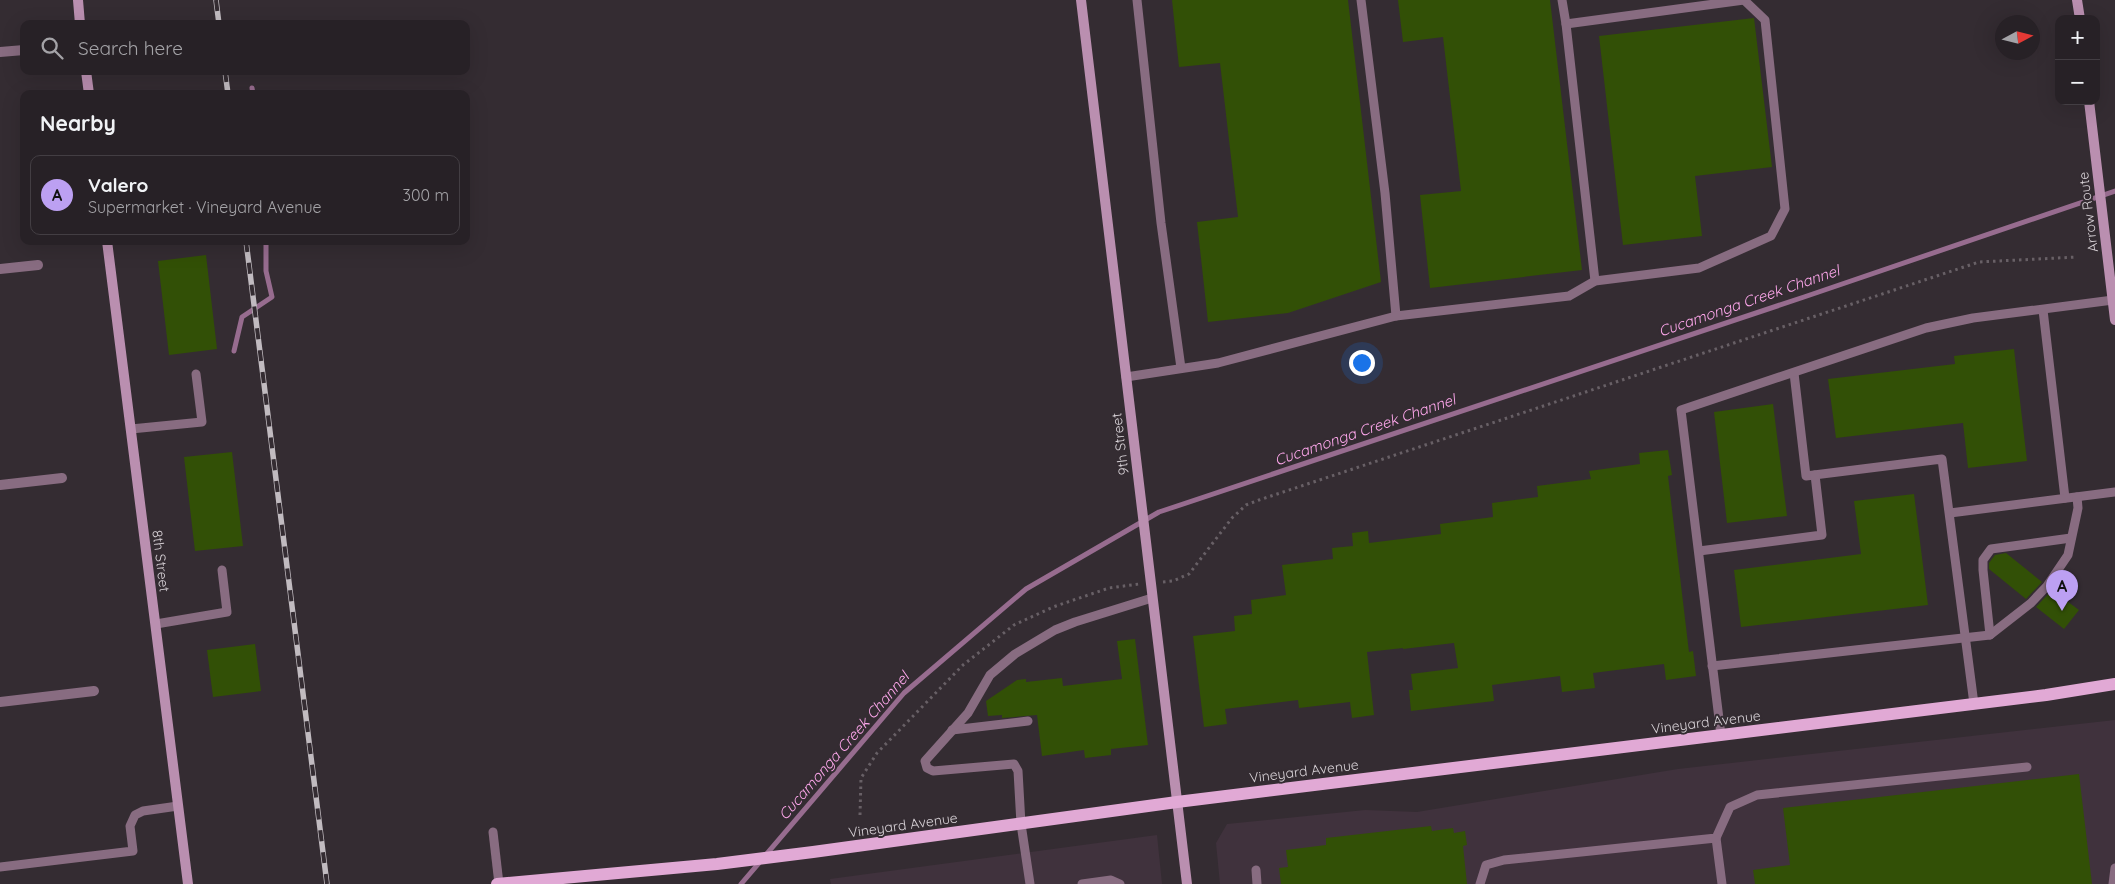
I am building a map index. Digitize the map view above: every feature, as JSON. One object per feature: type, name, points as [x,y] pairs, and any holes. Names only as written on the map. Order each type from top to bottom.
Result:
[{"type":"main road","name":"Vineyard Avenue","points":[[498,884],[717,864],[1177,802],[1974,704],[2115,684]]},
{"type":"street","points":[[78,0],[80,20]]},
{"type":"street","name":"9th Street","points":[[1081,0],[1187,884]]},
{"type":"street","points":[[2078,0],[2080,15]]},
{"type":"street","points":[[0,52],[20,50]]},
{"type":"street","points":[[87,75],[88,90]]},
{"type":"street","name":"Arrow Route","points":[[2089,105],[2115,320]]},
{"type":"street","name":"8th Street","points":[[108,245],[188,884]]},
{"type":"street","points":[[0,269],[38,265]]},
{"type":"street","points":[[0,485],[62,478]]},
{"type":"street","points":[[0,702],[94,691]]},
{"type":"lane","points":[[1136,0],[1161,224],[1181,368]]},
{"type":"lane","points":[[1361,0],[1385,193],[1396,316]]},
{"type":"lane","points":[[1562,0],[1595,281]]},
{"type":"lane","points":[[1126,377],[1218,363],[1396,316],[1569,296],[1595,281],[1699,268],[1771,236],[1785,209],[1765,20],[1744,0],[1566,24]]},
{"type":"lane","points":[[1721,735],[1681,410],[1926,328],[1973,318],[2113,300]]},
{"type":"lane","points":[[2043,310],[2065,498]]},
{"type":"lane","points":[[1794,373],[1806,476],[1942,459],[1974,704]]},
{"type":"lane","points":[[131,429],[202,422],[196,374]]},
{"type":"lane","points":[[1699,551],[1822,535],[1815,475]]},
{"type":"lane","points":[[1950,512],[2115,492]]},
{"type":"lane","points":[[1712,666],[1990,635],[2031,603],[2047,586],[2068,555],[2078,508],[2077,497]]},
{"type":"lane","points":[[1990,635],[1983,560],[1991,548],[2072,538]]},
{"type":"lane","points":[[156,624],[227,612],[222,570]]},
{"type":"lane","points":[[1030,884],[1021,824],[1018,771],[1014,764],[933,771],[927,768],[925,761],[968,713],[990,675],[1015,654],[1062,627],[1152,598]]},
{"type":"lane","points":[[952,730],[1028,721]]},
{"type":"lane","points":[[1722,884],[1716,838],[1730,807],[1757,795],[2026,767]]},
{"type":"lane","points":[[0,867],[133,851],[130,826],[135,815],[143,811],[178,806]]},
{"type":"lane","points":[[493,832],[498,884]]},
{"type":"lane","points":[[1480,884],[1486,865],[1504,860],[1716,838]]},
{"type":"lane","points":[[2113,884],[2115,868]]},
{"type":"lane","points":[[1256,870],[1257,884]]},
{"type":"lane","points":[[1082,884],[1111,880],[1120,884]]},
{"type":"path","points":[[1173,581],[1190,574],[1232,518],[1246,505],[1259,500],[1979,262],[2077,257]]},
{"type":"path","points":[[860,815],[862,778],[877,753],[963,665],[1014,625],[1053,606],[1109,588],[1128,584]]},
{"type":"shaded area","points":[[2115,720],[2115,884],[1220,884],[1216,843],[1227,824],[1365,810],[1417,812],[1678,769]]},
{"type":"shaded area","points":[[1157,835],[1162,884],[831,884],[830,879]]},
{"type":"building","points":[[1172,0],[1348,0],[1381,282],[1288,313],[1208,322],[1197,222],[1238,217],[1220,63],[1179,67]]},
{"type":"building","points":[[1398,0],[1550,0],[1582,270],[1430,288],[1420,195],[1461,191],[1443,37],[1403,42]]},
{"type":"building","points":[[1754,18],[1772,167],[1695,176],[1702,236],[1623,245],[1599,36]]},
{"type":"building","points":[[206,255],[217,349],[169,355],[158,261]]},
{"type":"building","points":[[2014,349],[2027,461],[1968,468],[1963,423],[1836,438],[1828,379],[1955,364],[1954,356]]},
{"type":"building","points":[[1773,404],[1787,516],[1727,523],[1714,412]]},
{"type":"building","points":[[1668,450],[1672,475],[1668,476],[1689,652],[1693,651],[1696,676],[1666,680],[1664,664],[1593,673],[1595,688],[1562,692],[1560,676],[1492,685],[1494,701],[1411,711],[1409,690],[1413,690],[1411,674],[1458,668],[1454,643],[1403,648],[1367,652],[1374,715],[1352,718],[1350,702],[1299,708],[1298,700],[1225,709],[1227,724],[1204,727],[1193,636],[1235,631],[1234,616],[1252,614],[1251,600],[1286,595],[1282,565],[1333,559],[1332,548],[1353,546],[1352,533],[1368,531],[1369,543],[1441,534],[1440,524],[1493,517],[1492,503],[1538,497],[1537,486],[1591,479],[1589,471],[1640,464],[1639,453]]},
{"type":"building","points":[[232,452],[243,546],[195,551],[184,457]]},
{"type":"building","points":[[1914,494],[1928,605],[1741,627],[1734,570],[1861,554],[1854,501]]},
{"type":"building","points":[[2006,553],[2042,582],[2026,599],[1989,569],[1989,563],[1995,555]]},
{"type":"building","points":[[2052,590],[2079,610],[2064,629],[2036,607]]},
{"type":"building","points":[[1135,639],[1148,745],[1111,749],[1111,755],[1085,758],[1084,750],[1042,756],[1037,715],[1002,718],[1002,715],[988,716],[986,701],[1017,680],[1026,679],[1026,682],[1062,678],[1063,686],[1122,679],[1117,641]]},
{"type":"building","points":[[255,644],[261,691],[213,697],[207,650]]},
{"type":"building","points":[[2079,774],[2092,884],[1755,884],[1753,870],[1790,865],[1783,808]]},
{"type":"building","points":[[1431,826],[1432,831],[1453,828],[1454,833],[1465,831],[1467,845],[1463,846],[1467,884],[1281,884],[1279,868],[1288,867],[1286,850],[1326,845],[1326,838]]},
{"type":"waterway","name":"Cucamonga Creek Channel","points":[[741,884],[904,693],[1026,589],[1159,512],[2115,191]]},
{"type":"waterway","points":[[234,351],[242,317],[272,297],[266,271],[266,245]]},
{"type":"railway","points":[[216,0],[218,20]]},
{"type":"railway","points":[[226,75],[227,90]]},
{"type":"railway","points":[[247,245],[327,884]]},
{"type":"place","name":"Valero","points":[[2062,611]]}]
